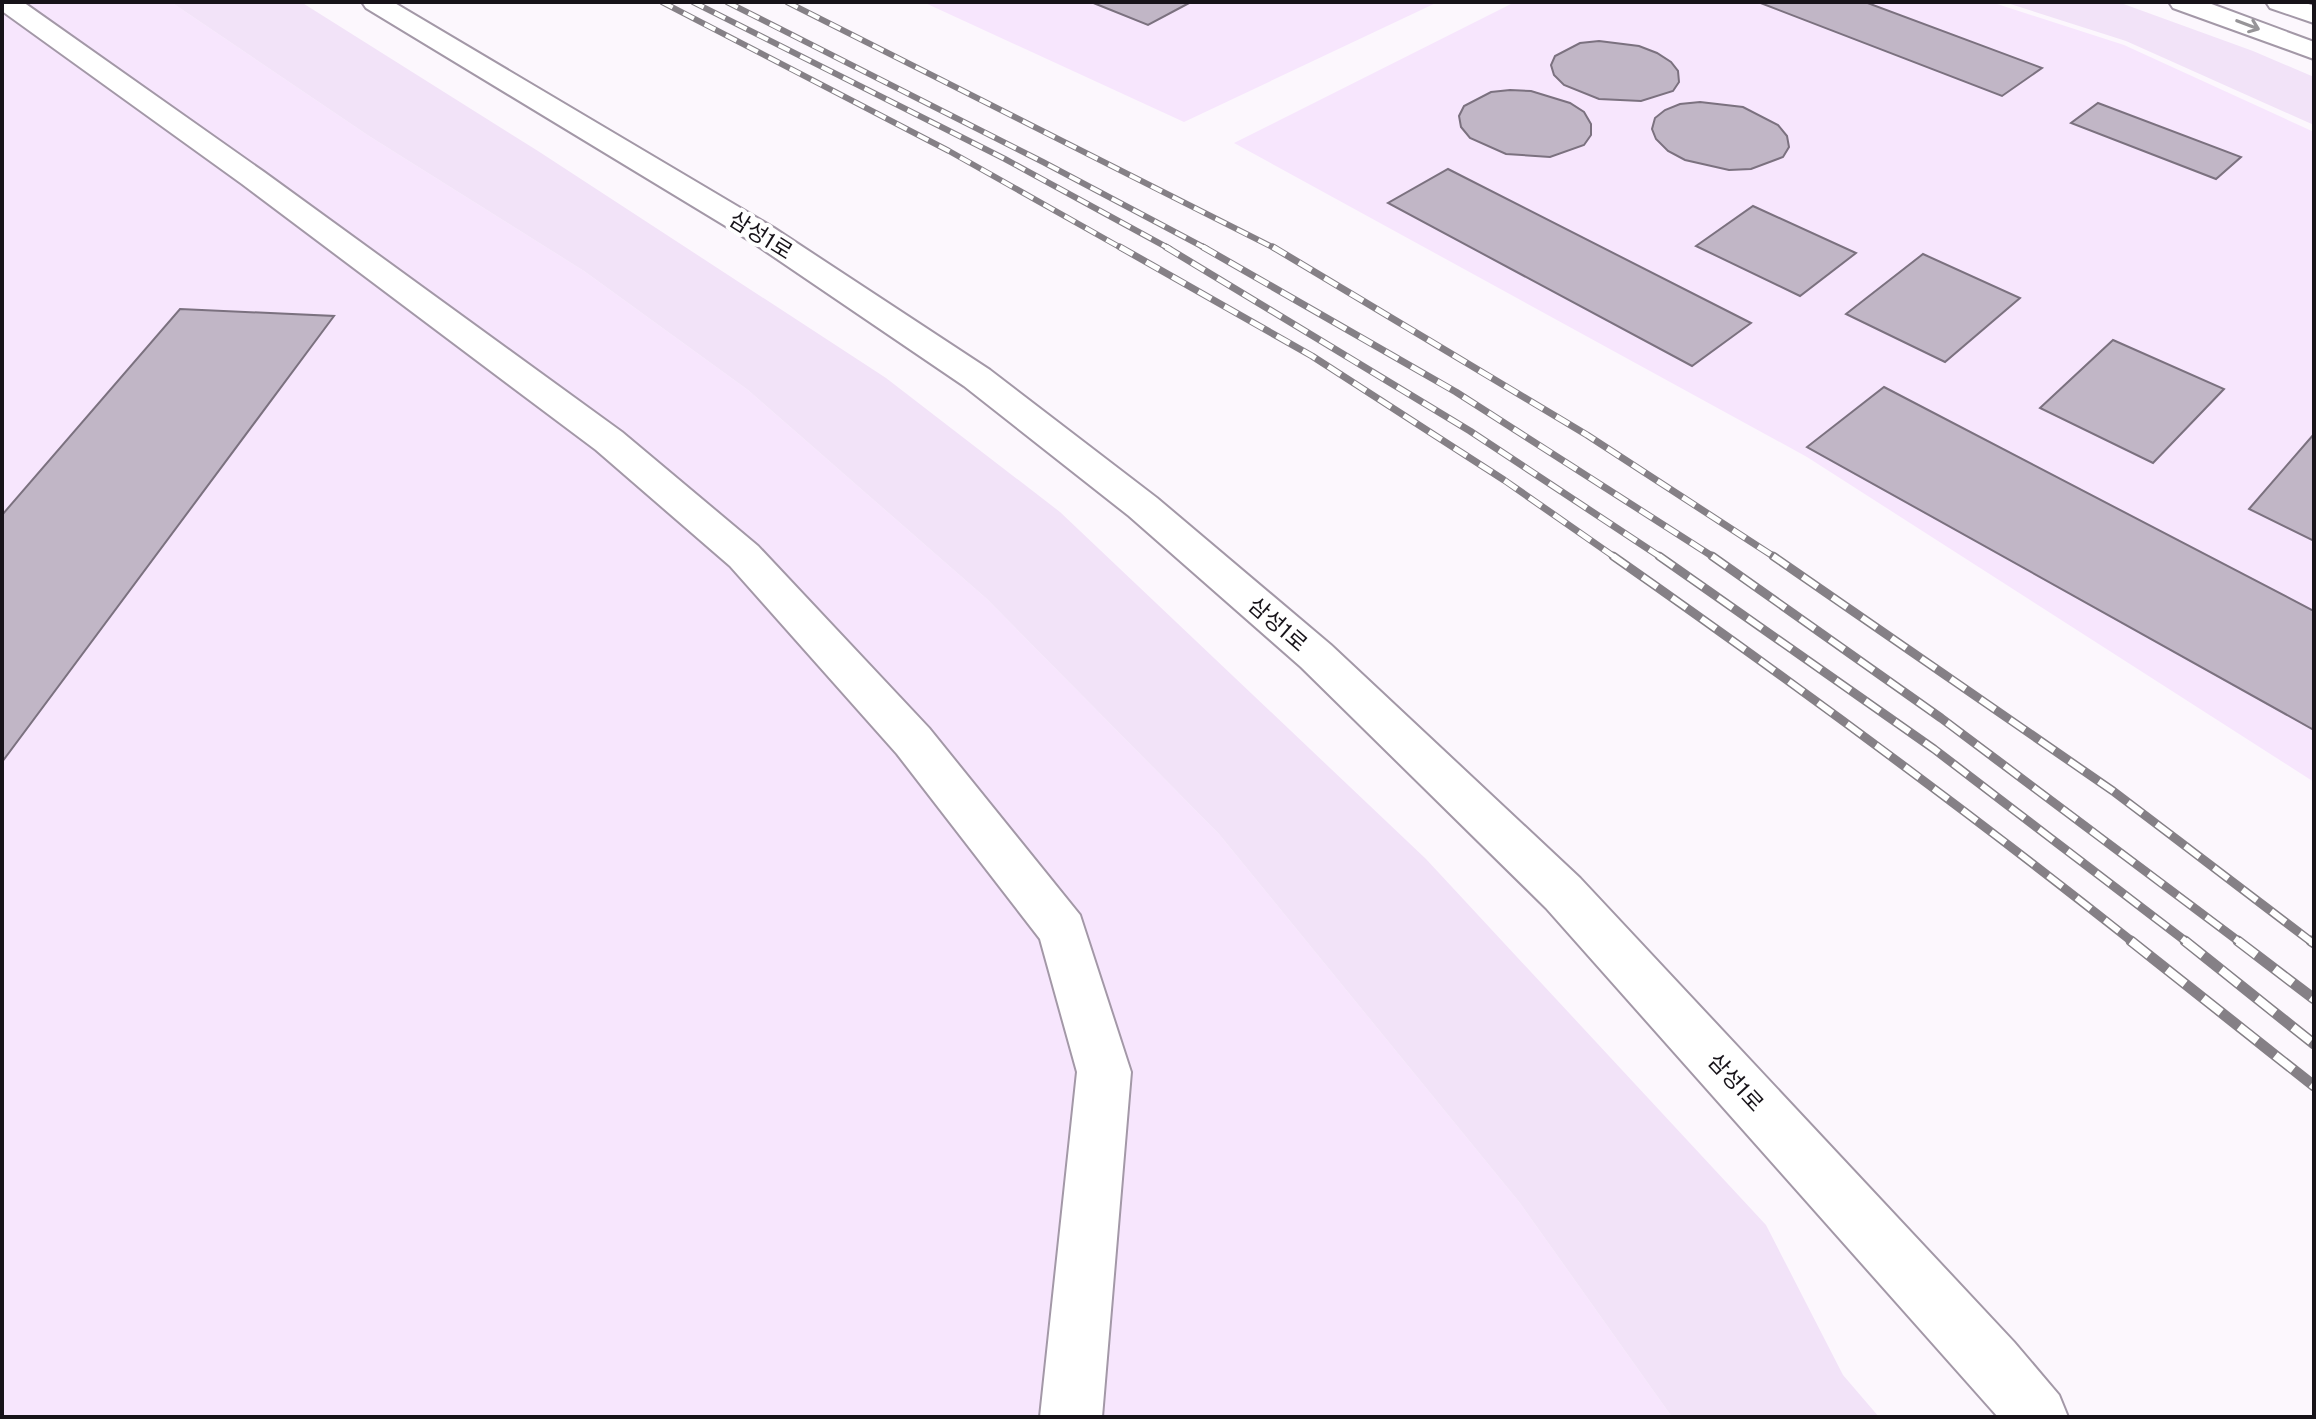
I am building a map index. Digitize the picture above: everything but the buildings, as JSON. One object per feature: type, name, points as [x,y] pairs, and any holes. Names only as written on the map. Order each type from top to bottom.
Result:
[{"type":"street","points":[[6,2],[253,178],[609,441],[744,556],[913,741],[1062,930],[1104,1072],[1071,1417]]},
{"type":"street","name":"삼성1로","points":[[375,2],[763,235],[977,378],[1143,507],[1316,656],[1563,893],[1993,1363],[2037,1417]]},
{"type":"street","points":[[2182,2],[2314,51]]},
{"type":"street","points":[[2279,2],[2314,15]]},
{"type":"shaded area","points":[[2,2],[171,2],[369,136],[584,271],[748,390],[987,599],[1219,834],[1520,1203],[1672,1417],[2,1417]]},
{"type":"shaded area","points":[[171,2],[301,2],[538,151],[886,378],[1060,512],[1426,859],[1766,1225],[1843,1375],[1879,1417],[1672,1417],[1520,1203],[1219,834],[987,599],[748,390],[584,271],[369,136]]},
{"type":"shaded area","points":[[923,2],[1438,2],[1184,122]]},
{"type":"shaded area","points":[[1515,2],[1991,2],[2124,45],[2314,132],[2314,782],[1807,457],[1234,143]]},
{"type":"shaded area","points":[[2004,2],[2118,2],[2253,51],[2314,77],[2314,125],[2126,41]]},
{"type":"railway","points":[[662,2],[949,151],[1123,249]]},
{"type":"railway","points":[[693,2],[1005,159],[1170,249]]},
{"type":"railway","points":[[727,2],[1207,249]]},
{"type":"railway","points":[[787,2],[1276,249]]},
{"type":"railway","points":[[1120,247],[1312,356],[1504,480],[1616,558]]},
{"type":"railway","points":[[1166,247],[1470,431],[1659,556]]},
{"type":"railway","points":[[1203,247],[1456,392],[1713,557]]},
{"type":"railway","points":[[1273,247],[1587,435],[1774,557]]},
{"type":"railway","points":[[1613,556],[1876,745],[2134,943]]},
{"type":"railway","points":[[1659,556],[1934,749],[2188,943]]},
{"type":"railway","points":[[1713,557],[1941,718],[2241,943]]},
{"type":"railway","points":[[1774,557],[2113,791],[2313,943]]},
{"type":"railway","points":[[2131,941],[2314,1086]]},
{"type":"railway","points":[[2185,941],[2314,1044]]},
{"type":"railway","points":[[2238,941],[2314,999]]}]
